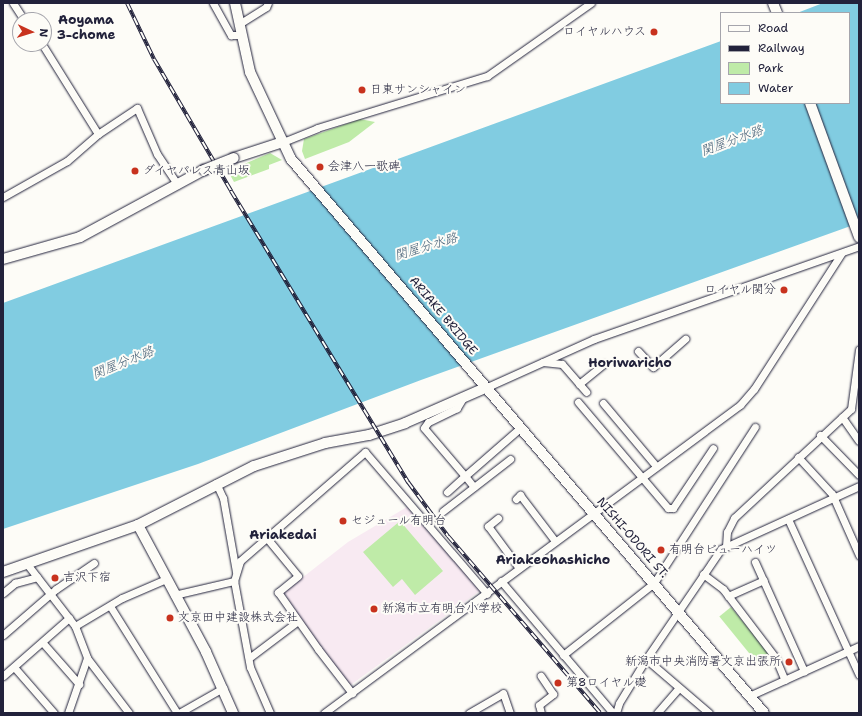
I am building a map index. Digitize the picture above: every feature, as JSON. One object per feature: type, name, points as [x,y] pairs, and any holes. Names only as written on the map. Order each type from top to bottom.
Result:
[{"type":"street","points":[[13,3],[19,12]]},
{"type":"street","points":[[214,3],[231,35],[240,35]]},
{"type":"street","points":[[235,3],[240,35],[250,72],[283,142]]},
{"type":"street","points":[[238,24],[266,7],[268,3]]},
{"type":"street","points":[[3,259],[80,237],[204,170],[234,158],[283,142],[317,128],[487,76],[591,3]]},
{"type":"street","points":[[47,52],[98,134]]},
{"type":"street","points":[[810,104],[859,237]]},
{"type":"street","points":[[3,197],[67,161],[98,134],[137,108],[157,154],[178,185]]},
{"type":"street","name":"ARIAKE BRIDGE","points":[[283,142],[291,159],[482,384]]},
{"type":"street","points":[[3,572],[138,526],[216,483],[254,466],[325,443],[369,435],[405,423],[463,398],[482,384],[543,362],[663,314],[841,254],[859,246]]},
{"type":"street","points":[[324,713],[487,594],[501,581],[740,405],[754,389],[841,254]]},
{"type":"street","points":[[638,351],[653,367],[685,339]]},
{"type":"street","points":[[726,546],[727,532],[734,518],[820,435],[851,409],[859,350]]},
{"type":"street","points":[[543,362],[562,364],[586,392]]},
{"type":"street","points":[[579,384],[604,364]]},
{"type":"street","name":"NISHI-ODORI ST.","points":[[482,384],[764,713]]},
{"type":"street","points":[[463,398],[457,408],[428,422],[424,428],[474,487]]},
{"type":"street","points":[[578,402],[668,508],[672,508],[713,448]]},
{"type":"street","points":[[603,403],[656,466]]},
{"type":"street","points":[[842,417],[859,441]]},
{"type":"street","points":[[564,655],[654,583],[755,427]]},
{"type":"street","points":[[447,492],[520,428]]},
{"type":"street","points":[[820,435],[859,475]]},
{"type":"street","points":[[270,713],[249,658],[234,581],[236,572],[245,554],[365,452],[487,594]]},
{"type":"street","points":[[798,457],[833,498],[859,555]]},
{"type":"street","points":[[443,511],[510,459]]},
{"type":"street","points":[[216,483],[222,498],[236,572]]},
{"type":"street","points":[[501,581],[615,713],[619,703],[646,659],[721,549],[859,486]]},
{"type":"street","points":[[516,499],[520,495],[555,541]]},
{"type":"street","points":[[498,518],[488,526],[519,568]]},
{"type":"street","points":[[788,519],[859,675]]},
{"type":"street","points":[[138,526],[223,688],[233,713]]},
{"type":"street","points":[[266,537],[298,576],[278,592],[352,693]]},
{"type":"street","points":[[755,562],[804,670]]},
{"type":"street","points":[[3,635],[50,594],[94,563]]},
{"type":"street","points":[[27,564],[68,618],[76,626],[87,658],[129,713]]},
{"type":"street","points":[[703,574],[723,589],[775,657],[785,680]]},
{"type":"street","points":[[3,593],[16,583],[37,577]]},
{"type":"street","points":[[76,626],[122,598],[166,579]]},
{"type":"street","points":[[728,596],[764,580]]},
{"type":"street","points":[[174,595],[234,581]]},
{"type":"street","points":[[110,606],[178,713],[223,688]]},
{"type":"street","points":[[3,676],[43,643],[68,618]]},
{"type":"street","points":[[249,658],[298,621]]},
{"type":"street","points":[[43,643],[79,684]]},
{"type":"street","points":[[749,696],[859,646]]},
{"type":"street","points":[[68,713],[87,658]]},
{"type":"street","points":[[646,659],[709,713]]},
{"type":"street","points":[[14,667],[54,713]]},
{"type":"street","points":[[541,676],[553,694],[539,705],[541,713]]},
{"type":"street","points":[[657,713],[679,688]]},
{"type":"street","points":[[469,713],[503,692],[510,713]]},
{"type":"shaded area","name":"新潟市立有明台小学校","points":[[407,507],[481,590],[352,684],[348,684],[303,624],[284,592],[348,542]]},
{"type":"green space","points":[[360,119],[375,122],[349,142],[305,159],[302,151],[304,139]]},
{"type":"green space","points":[[270,153],[282,160],[269,165],[269,169],[234,182],[228,171]]},
{"type":"green space","points":[[400,521],[443,571],[415,595],[402,579],[393,587],[363,552]]},
{"type":"green space","points":[[731,607],[769,654],[757,663],[719,616]]},
{"type":"water","name":"関屋分水路","points":[[823,3],[859,3],[859,223],[421,380],[198,464],[3,529],[3,303],[720,41],[720,104],[850,104],[850,12],[800,12]]},
{"type":"railway","points":[[127,3],[154,59],[231,191],[408,482],[448,536],[600,713]]},
{"type":"place","name":"ロイヤルハウス","points":[[654,32]]},
{"type":"place","name":"日東サンシャイン","points":[[362,90]]},
{"type":"place","name":"会津八一歌碑","points":[[320,167]]},
{"type":"place","name":"ダイヤパレス青山坂","points":[[135,171]]},
{"type":"place","name":"ロイヤル関分","points":[[784,290]]},
{"type":"place","name":"セジュール有明台","points":[[343,521]]},
{"type":"place","name":"有明台ビューハイツ","points":[[661,550]]},
{"type":"place","name":"吉沢下宿","points":[[55,578]]},
{"type":"place","name":"新潟市立有明台小学校","points":[[374,609]]},
{"type":"place","name":"文京田中建設株式会社","points":[[170,618]]},
{"type":"place","name":"新潟市中央消防署文京出張所","points":[[789,662]]},
{"type":"place","name":"第8ロイヤル礎","points":[[558,683]]},
{"type":"district","name":"Aoyama 3-chome","points":[[86,28]]},
{"type":"district","name":"Horiwaricho","points":[[630,363]]},
{"type":"district","name":"Ariakedai","points":[[283,535]]},
{"type":"district","name":"Ariakeohashicho","points":[[553,560]]}]
